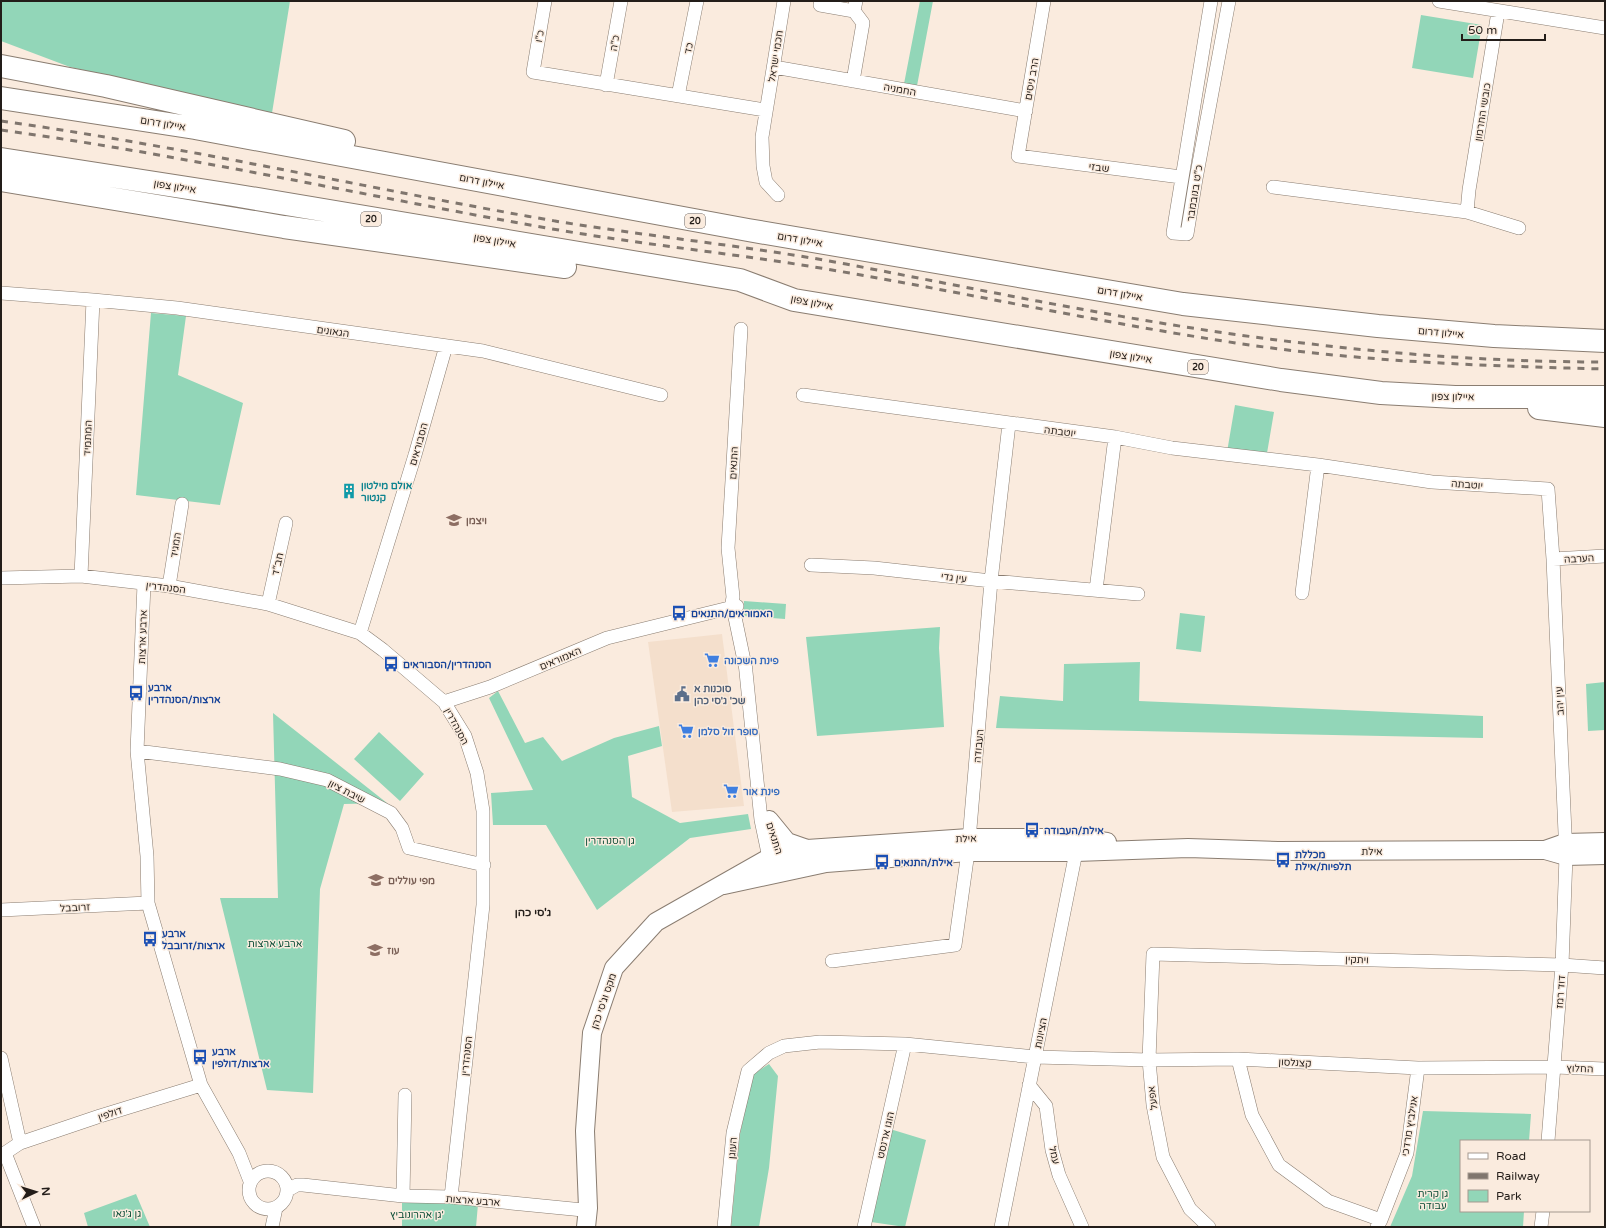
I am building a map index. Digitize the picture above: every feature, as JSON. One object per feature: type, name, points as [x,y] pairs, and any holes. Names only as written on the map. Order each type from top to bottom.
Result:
[{"type":"highway","points":[[5,65],[208,108],[641,211]]},
{"type":"highway","name":"איילון דרום","points":[[1,98],[194,128],[641,211],[1183,304],[1378,326],[1494,336],[1605,341]]},
{"type":"highway","name":"איילון צפון","points":[[1,159],[740,280],[794,300],[1282,380],[1381,393],[1455,397],[1605,397]]},
{"type":"highway","points":[[1,180],[284,227],[794,300]]},
{"type":"highway","points":[[1,183],[37,185]]},
{"type":"highway","points":[[1455,397],[1605,416]]},
{"type":"street","name":"כ\"ו","points":[[545,1],[533,72],[606,85]]},
{"type":"street","name":"כ\"ה","points":[[606,85],[621,1]]},
{"type":"street","name":"כד","points":[[678,96],[697,1]]},
{"type":"street","name":"חכמי ישראל","points":[[778,194],[766,182],[763,166],[762,137],[765,110],[774,67],[784,1]]},
{"type":"street","points":[[820,1],[820,5],[855,6],[863,23],[853,81]]},
{"type":"street","name":"הרב ניסים","points":[[1018,156],[1044,1]]},
{"type":"street","name":"כ\"ט בנובמבר","points":[[1211,1],[1173,233],[1187,234],[1229,1]]},
{"type":"street","points":[[1438,1],[1498,12],[1605,28]]},
{"type":"street","name":"כובשי החרמון","points":[[1467,212],[1470,182],[1498,12]]},
{"type":"street","name":"החמניה","points":[[774,67],[1026,111]]},
{"type":"street","points":[[606,85],[765,110]]},
{"type":"street","name":"שבזי","points":[[1018,156],[1181,177]]},
{"type":"street","points":[[1274,187],[1467,212],[1519,228]]},
{"type":"street","name":"הגאונים","points":[[1,293],[177,308],[446,346],[483,352],[661,395]]},
{"type":"street","name":"המתמיד","points":[[81,576],[93,300]]},
{"type":"street","name":"התנאים","points":[[741,329],[728,548],[734,603],[746,670],[761,820],[782,872]]},
{"type":"street","name":"הסבוראים","points":[[360,633],[415,455],[446,346]]},
{"type":"street","name":"יוטבתה","points":[[803,395],[891,405],[1010,424],[1115,437],[1172,448],[1318,465],[1432,482],[1548,489],[1553,559]]},
{"type":"street","name":"העבודה","points":[[832,961],[955,945],[969,845],[991,581],[1010,424]]},
{"type":"street","points":[[1096,590],[1115,437]]},
{"type":"street","points":[[1302,593],[1318,465]]},
{"type":"street","name":"המגיד","points":[[169,586],[182,504]]},
{"type":"street","name":"חב\"ד","points":[[268,604],[286,523]]},
{"type":"street","name":"הערבה","points":[[1553,559],[1605,556]]},
{"type":"street","name":"עין יהב","points":[[1553,559],[1566,850]]},
{"type":"street","name":"עין גדי","points":[[811,565],[874,568],[991,581],[1138,594]]},
{"type":"street","name":"הסנהדרין","points":[[1,578],[81,576],[169,586],[268,604],[360,633],[383,650],[444,702],[465,736],[477,773],[483,811],[484,865],[483,905],[451,1197]]},
{"type":"street","name":"ארבע ארצות","points":[[144,584],[138,751],[147,856],[148,903],[200,1086],[239,1153],[250,1181]]},
{"type":"street","name":"האמוראים","points":[[444,702],[490,687],[607,638],[734,603]]},
{"type":"street","name":"שיבת ציון","points":[[138,751],[280,769],[327,780],[391,813],[402,828],[409,848],[484,865]]},
{"type":"street","name":"התנאים","points":[[757,780],[769,820],[775,856]]},
{"type":"street","points":[[769,820],[787,842],[807,849]]},
{"type":"street","name":"אילת","points":[[1566,850],[1605,842]]},
{"type":"street","name":"אילת","points":[[775,856],[807,849],[969,845],[1076,845],[1278,851],[1566,850],[1605,855]]},
{"type":"street","name":"אילת","points":[[782,872],[826,863],[969,845]]},
{"type":"street","name":"הציונות","points":[[1001,1227],[1076,845]]},
{"type":"street","name":"דוד רמז","points":[[1548,1140],[1562,965],[1566,850]]},
{"type":"street","name":"מקס וג'סי כהן","points":[[585,1218],[587,1174],[585,1131],[592,1033],[614,968],[656,922],[705,893],[724,885],[775,856]]},
{"type":"street","name":"מקס וג'סי כהן","points":[[724,885],[782,872]]},
{"type":"street","name":"זרובבל","points":[[1,910],[148,903]]},
{"type":"street","name":"ויתקין","points":[[1153,954],[1562,965],[1605,968]]},
{"type":"street","name":"אפעל","points":[[1153,954],[1149,1060],[1152,1105],[1163,1157],[1190,1209],[1209,1227]]},
{"type":"street","name":"העוגן","points":[[724,1227],[733,1133],[748,1071],[769,1053],[784,1046],[820,1042],[905,1044]]},
{"type":"street","points":[[905,1044],[1035,1057]]},
{"type":"street","name":"הוגו ארנסט","points":[[864,1227],[905,1044]]},
{"type":"street","name":"קצנלסון","points":[[1035,1057],[1149,1060],[1238,1060],[1418,1068],[1554,1067]]},
{"type":"street","points":[[1,1058],[20,1143],[5,1153],[34,1227]]},
{"type":"street","points":[[1238,1060],[1252,1115],[1279,1165],[1328,1201],[1379,1224]]},
{"type":"street","name":"החלוץ","points":[[1554,1067],[1605,1069]]},
{"type":"street","name":"אנילביץ מרדכי","points":[[1379,1224],[1407,1153],[1418,1068]]},
{"type":"street","name":"עמל","points":[[1029,1085],[1046,1106],[1052,1150],[1059,1175],[1082,1227]]},
{"type":"street","name":"דולפין","points":[[20,1143],[100,1116],[200,1086]]},
{"type":"street","points":[[403,1196],[405,1095]]},
{"type":"street","name":"ארבע ארצות","points":[[239,1153],[263,1171]]},
{"type":"street","points":[[272,1227],[276,1208],[286,1198],[288,1190],[286,1183],[278,1172],[269,1170],[256,1174],[250,1181],[249,1195],[252,1201],[263,1209],[276,1208]]},
{"type":"street","name":"ארבע ארצות","points":[[288,1190],[298,1185],[303,1185],[403,1196],[451,1197],[585,1218]]},
{"type":"street","points":[[263,1209],[265,1227]]},
{"type":"street","points":[[1541,1227],[1543,1212]]},
{"type":"shaded area","points":[[722,634],[744,806],[672,812],[648,642]]},
{"type":"green space","points":[[1,1],[290,1],[272,113],[70,67],[1,41]]},
{"type":"green space","points":[[920,1],[933,1],[916,91],[903,89]]},
{"type":"green space","points":[[1421,15],[1482,25],[1473,78],[1412,68]]},
{"type":"green space","points":[[151,313],[186,316],[178,375],[243,403],[220,505],[136,495]]},
{"type":"green space","points":[[1235,405],[1274,412],[1266,459],[1227,452]]},
{"type":"green space","points":[[744,601],[786,604],[785,619],[743,616]]},
{"type":"green space","points":[[1180,613],[1205,616],[1201,652],[1176,649]]},
{"type":"green space","points":[[940,627],[939,648],[944,727],[817,736],[806,637]]},
{"type":"green space","points":[[1140,662],[1139,701],[1483,716],[1483,738],[996,728],[1000,696],[1063,701],[1064,664]]},
{"type":"green space","points":[[1605,682],[1605,730],[1588,731],[1586,684]]},
{"type":"green space","name":"גן הסנהדרין","points":[[498,691],[525,743],[543,737],[562,761],[614,738],[659,726],[662,746],[628,756],[632,797],[680,823],[748,814],[751,829],[690,838],[597,910],[546,825],[493,825],[491,793],[533,790],[489,698]]},
{"type":"green space","name":"ארבע ארצות","points":[[273,713],[387,803],[344,804],[320,889],[313,1093],[267,1090],[220,898],[278,898]]},
{"type":"green space","points":[[379,732],[424,774],[400,801],[354,759]]},
{"type":"green space","points":[[769,1064],[778,1076],[769,1168],[759,1227],[731,1227],[740,1134],[752,1075]]},
{"type":"green space","name":"גן קרית עבודה","points":[[1423,1111],[1531,1114],[1529,1140],[1460,1140],[1460,1212],[1524,1212],[1523,1227],[1390,1227],[1412,1176]]},
{"type":"green space","points":[[890,1129],[926,1140],[905,1227],[871,1222]]},
{"type":"green space","name":"גן ג'נאו","points":[[136,1194],[150,1227],[88,1227],[84,1213]]},
{"type":"green space","name":"גן אהרונוביץ'","points":[[402,1201],[478,1204],[476,1227],[402,1227]]},
{"type":"railway","points":[[1,121],[140,143],[555,221],[810,258],[1142,320],[1260,338],[1391,352],[1498,360],[1605,362]]},
{"type":"railway","points":[[1,130],[138,151],[547,228],[619,240],[838,271],[1126,325],[1223,341],[1270,348],[1365,358],[1461,364],[1605,369]]},
{"type":"place","name":"אולם מילטון קנטור","points":[[349,491]]},
{"type":"place","name":"ויצמן","points":[[454,520]]},
{"type":"place","name":"האמוראים/התנאים","points":[[679,613]]},
{"type":"place","name":"פינת השכונה","points":[[712,660]]},
{"type":"place","name":"הסנהדרין/הסבוראים","points":[[391,664]]},
{"type":"place","name":"ארבע ארצות/הסנהדרין","points":[[136,693]]},
{"type":"place","name":"סוכנות א שכ' ג'סי כהן","points":[[682,694]]},
{"type":"place","name":"סופר זול סלמן","points":[[686,731]]},
{"type":"place","name":"פינת אור","points":[[731,791]]},
{"type":"place","name":"אילת/העבודה","points":[[1032,830]]},
{"type":"place","name":"מכללת תלפיות/אילת","points":[[1283,860]]},
{"type":"place","name":"אילת/התנאים","points":[[882,862]]},
{"type":"place","name":"מפי עוללים","points":[[376,880]]},
{"type":"place","name":"ארבע ארצות/זרובבל","points":[[150,939]]},
{"type":"place","name":"עוז","points":[[375,950]]},
{"type":"place","name":"ארבע ארצות/דולפין","points":[[200,1057]]},
{"type":"district","name":"ג'סי כהן","points":[[533,912]]}]
